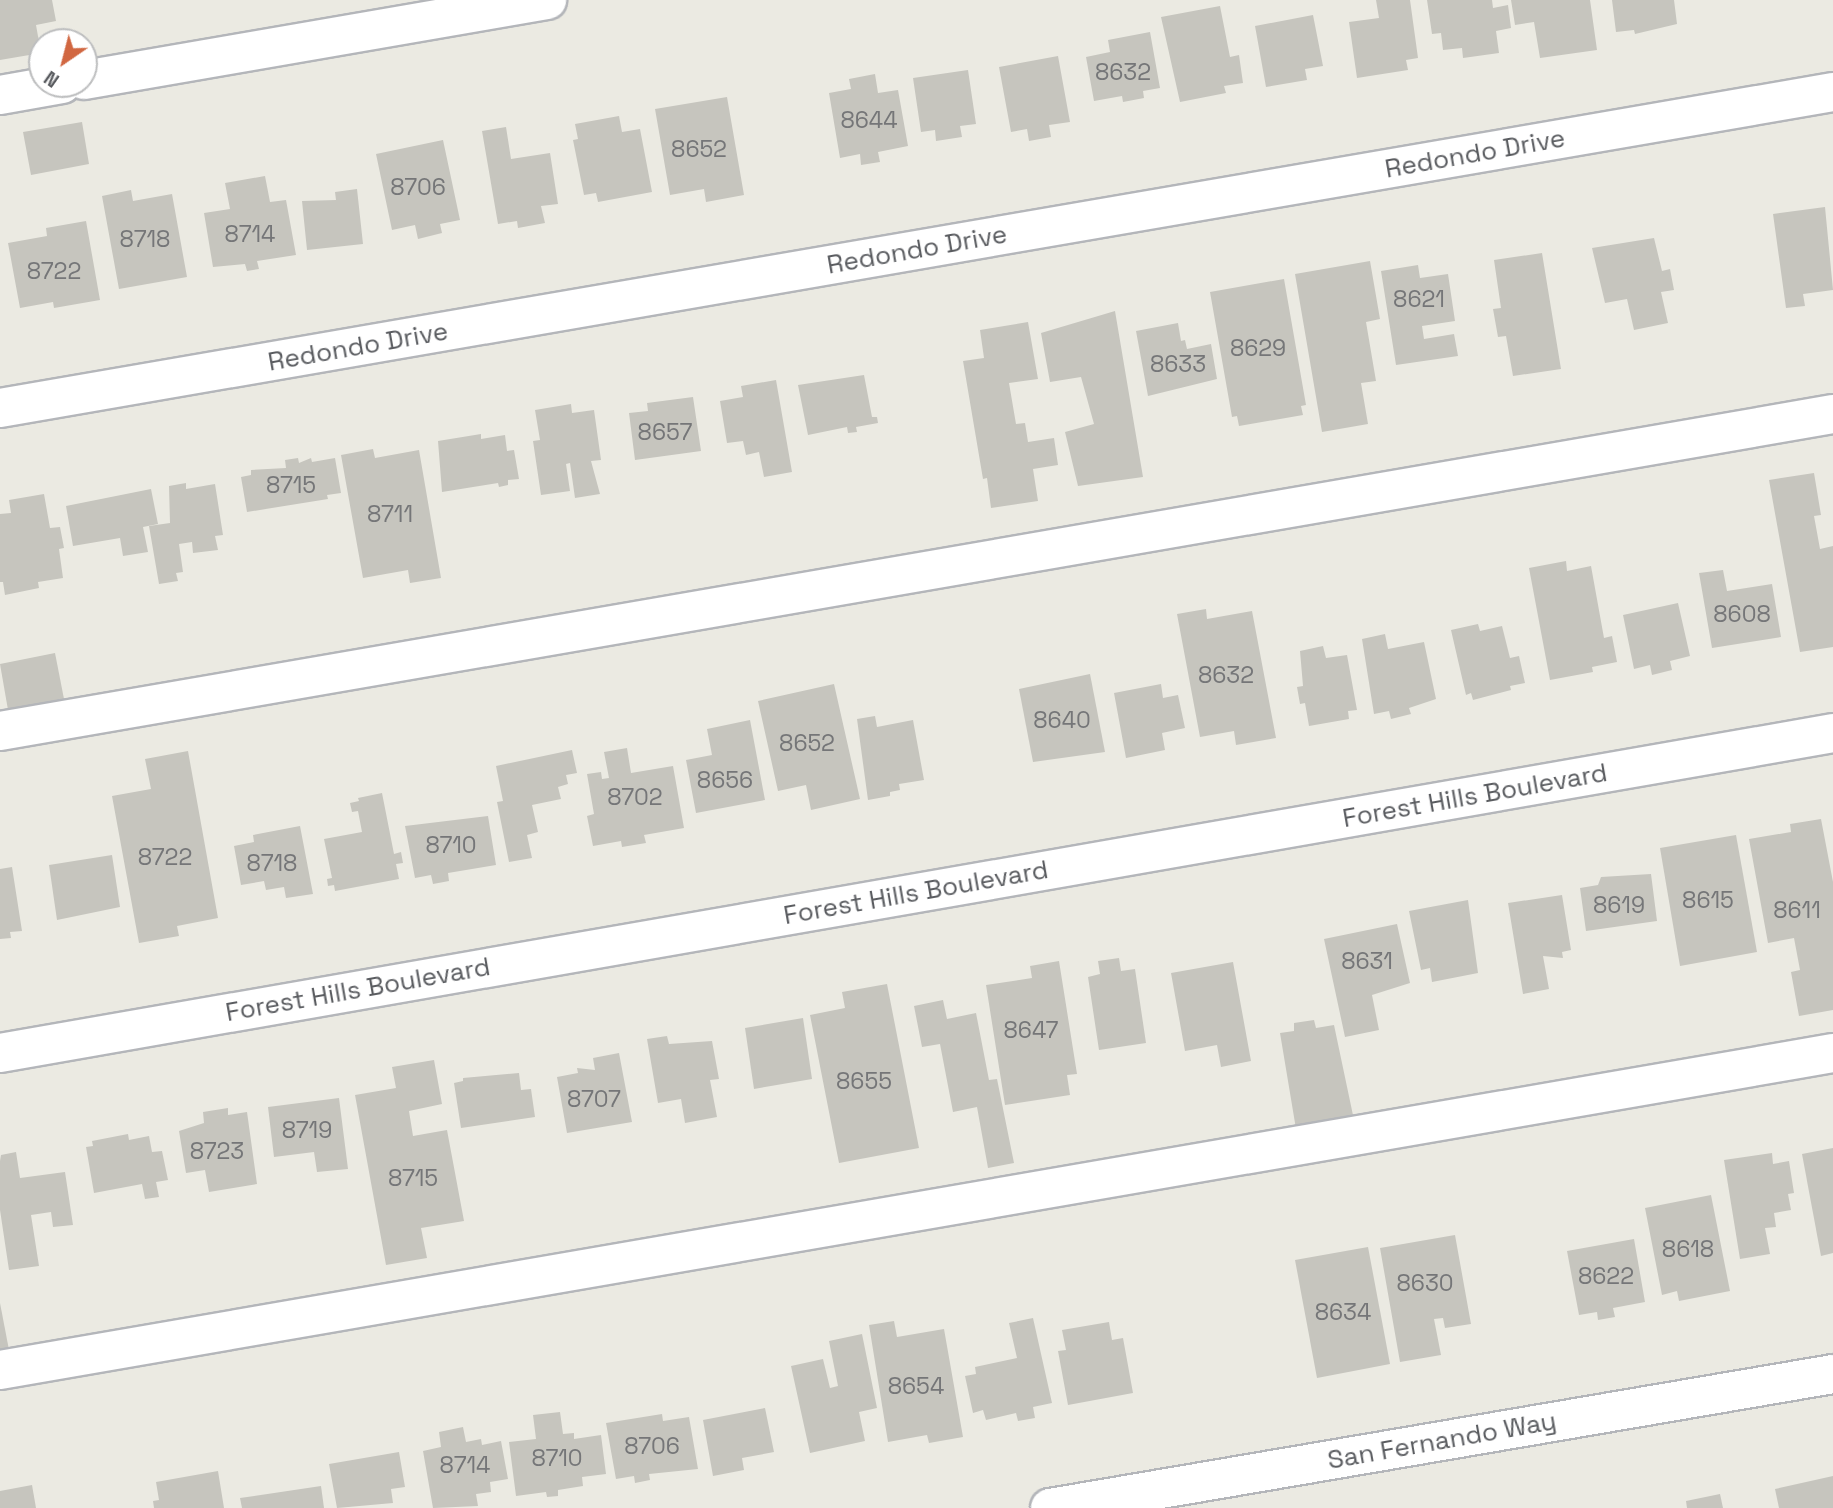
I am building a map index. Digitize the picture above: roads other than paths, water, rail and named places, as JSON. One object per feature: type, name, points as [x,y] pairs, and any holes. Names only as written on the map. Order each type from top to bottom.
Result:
[{"type":"street","points":[[98,78],[547,0]]},
{"type":"street","points":[[0,95],[28,90]]},
{"type":"street","name":"Redondo Drive","points":[[0,408],[1833,92]]},
{"type":"street","points":[[0,731],[1833,414]]},
{"type":"street","name":"Forest Hills Boulevard","points":[[0,1053],[1833,733]]},
{"type":"street","points":[[0,1370],[1833,1053]]},
{"type":"street","name":"San Fernando Way","points":[[1050,1508],[1833,1374]]}]
